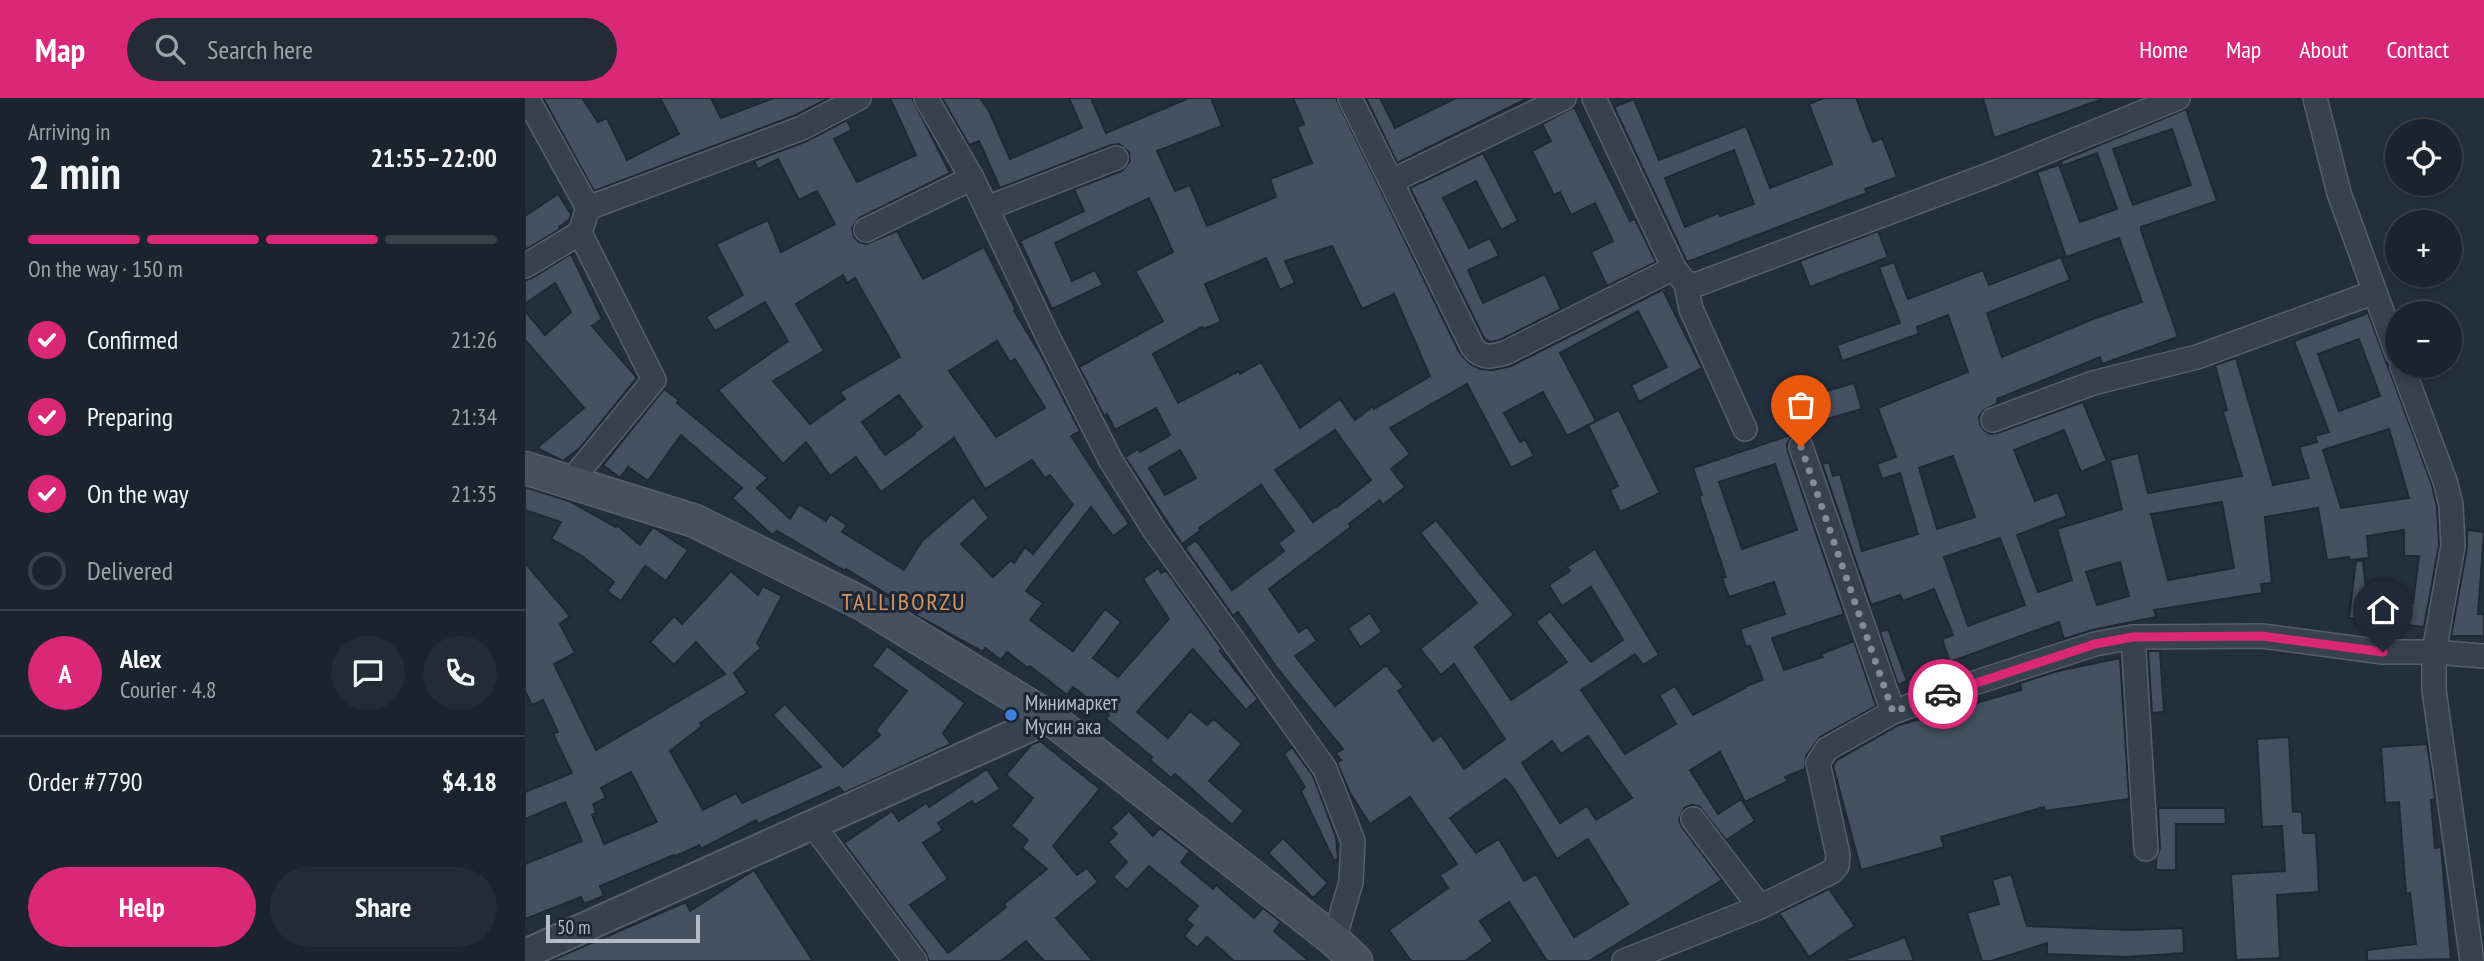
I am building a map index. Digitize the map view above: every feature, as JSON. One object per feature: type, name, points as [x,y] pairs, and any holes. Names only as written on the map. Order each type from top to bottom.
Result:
[{"type":"main road","points":[[525,468],[695,521],[863,604],[1050,718],[1345,951]]},
{"type":"street","points":[[525,266],[580,233],[588,208],[527,98]]},
{"type":"street","points":[[588,208],[801,128],[859,98]]},
{"type":"street","points":[[926,98],[972,178],[1048,337],[1111,459],[1162,542],[1325,769],[1353,841],[1345,951]]},
{"type":"street","points":[[1350,98],[1472,346],[1476,352],[1487,357],[1505,354],[1680,276],[1698,284],[1864,223],[2178,98]]},
{"type":"street","points":[[1392,181],[1564,98]]},
{"type":"street","points":[[1594,98],[1680,276],[1691,309],[1745,429]]},
{"type":"street","points":[[2315,98],[2339,193],[2385,320]]},
{"type":"street","points":[[987,208],[1116,158]]},
{"type":"street","points":[[866,230],[972,178]]},
{"type":"street","points":[[571,482],[654,380],[580,233]]},
{"type":"street","points":[[1993,420],[2093,383],[2197,357],[2375,292]]},
{"type":"street","points":[[2406,378],[2445,481],[2451,505],[2453,545],[2434,652],[2434,690],[2472,961]]},
{"type":"street","points":[[1801,447],[1893,712]]},
{"type":"street","points":[[1624,961],[1760,906],[1831,872],[1837,866],[1838,856],[1818,763],[1828,749],[1893,712],[1965,686],[2095,644],[2133,637],[2262,636],[2383,652],[2484,656]]},
{"type":"street","points":[[2133,637],[2146,849]]},
{"type":"street","points":[[525,954],[1050,718]]},
{"type":"street","points":[[1693,820],[1760,906]]},
{"type":"street","points":[[813,825],[915,961]]},
{"type":"building","points":[[543,98],[582,98],[598,122],[607,118],[627,160],[679,134],[660,98],[711,98],[721,118],[774,98],[829,98],[796,115],[594,191]]},
{"type":"building","points":[[890,98],[912,98],[950,173],[859,218],[852,228],[854,237],[866,244],[897,231],[923,279],[984,247],[1016,310],[1014,311],[1042,357],[1080,431],[1071,436],[1129,524],[1113,536],[1091,507],[1026,591],[1043,603],[1030,620],[1073,651],[1105,609],[1121,622],[1093,658],[1118,677],[1169,619],[1143,579],[1158,568],[1161,573],[1166,570],[1222,649],[1220,651],[1258,699],[1246,710],[1193,649],[1137,712],[1168,738],[1190,711],[1207,725],[1214,719],[1242,744],[1209,781],[1244,811],[1232,825],[1175,774],[1171,778],[1150,760],[1152,757],[1106,719],[1109,715],[1073,687],[1067,695],[1007,652],[1001,660],[985,648],[983,652],[916,615],[917,613],[846,569],[845,571],[777,531],[772,535],[732,498],[742,488],[681,435],[648,481],[628,467],[620,478],[603,465],[664,389],[679,400],[677,403],[768,478],[757,488],[790,519],[799,504],[826,521],[830,514],[847,525],[842,532],[904,570],[922,541],[973,497],[989,518],[961,544],[993,577],[1011,560],[1014,563],[1025,547],[1033,554],[1073,505],[1050,475],[1045,478],[1032,460],[985,489],[954,438],[881,492],[856,457],[830,476],[806,442],[783,464],[718,390],[788,341],[765,302],[715,331],[706,317],[743,295],[716,244],[768,220],[781,252],[835,224],[817,191],[799,200],[778,159],[758,169],[754,161],[807,141],[847,120],[852,130],[834,139],[857,182],[916,155]],"holes":[[[843,275],[847,283],[855,278],[900,357],[840,392],[845,399],[810,424],[773,381],[824,351],[796,304]],[[997,341],[1010,362],[1015,359],[1045,408],[996,437],[949,371]],[[899,395],[922,427],[885,455],[862,422]]]},
{"type":"building","points":[[942,98],[980,98],[989,111],[1010,159],[1082,128],[1069,98],[1091,98],[1106,133],[1189,98],[1211,98],[1222,126],[1157,151],[1175,191],[1190,185],[1207,226],[1276,197],[1270,179],[1312,163],[1297,127],[1304,124],[1293,98],[1336,98],[1459,352],[1470,364],[1480,369],[1493,370],[1511,366],[1666,288],[1664,292],[1702,368],[1639,402],[1631,385],[1667,367],[1638,311],[1560,353],[1596,421],[1567,436],[1543,392],[1504,413],[1520,442],[1525,439],[1534,456],[1511,468],[1467,384],[1390,428],[1410,454],[1391,469],[1405,487],[1383,505],[1380,500],[1349,524],[1351,527],[1269,589],[1299,632],[1307,627],[1317,641],[1295,656],[1335,706],[1386,665],[1404,687],[1398,691],[1433,741],[1441,735],[1464,769],[1505,739],[1454,664],[1441,675],[1420,649],[1477,603],[1420,533],[1436,520],[1514,615],[1475,647],[1511,700],[1567,662],[1536,622],[1550,611],[1591,662],[1623,640],[1591,587],[1562,606],[1549,585],[1570,571],[1567,567],[1595,549],[1659,655],[1643,665],[1635,654],[1581,690],[1625,754],[1676,724],[1659,695],[1675,686],[1693,715],[1744,687],[1763,680],[1750,646],[1746,647],[1740,629],[1785,614],[1774,582],[1729,597],[1722,578],[1726,577],[1699,496],[1702,495],[1693,468],[1793,434],[1787,444],[1788,452],[1844,614],[1772,638],[1784,670],[1823,657],[1821,654],[1854,641],[1876,706],[1820,737],[1806,756],[1805,769],[1785,777],[1788,781],[1745,802],[1720,752],[1690,770],[1718,814],[1741,799],[1755,821],[1726,840],[1699,806],[1684,808],[1679,820],[1682,827],[1722,880],[1589,961],[1547,961],[1509,902],[1480,921],[1493,941],[1465,961],[1411,961],[1389,930],[1448,888],[1440,875],[1457,864],[1410,797],[1370,824],[1350,793],[1337,763],[1341,760],[1336,753],[1343,749],[1277,668],[1238,612],[1233,616],[1185,548],[1196,540],[1232,590],[1284,551],[1278,543],[1294,531],[1261,485],[1199,528],[1201,530],[1182,544],[1125,457],[1170,435],[1156,408],[1115,430],[1107,414],[1104,416],[1079,367],[1163,321],[1135,271],[1173,252],[1149,198],[1055,243],[1072,281],[1095,270],[1103,285],[1052,309],[1020,241],[1084,211],[1074,189],[1122,171],[1130,161],[1129,152],[1119,144],[1111,145],[1000,188],[979,141],[969,145]],"holes":[[[1332,246],[1362,309],[1394,294],[1430,376],[1374,409],[1373,406],[1355,420],[1340,399],[1300,428],[1261,362],[1178,403],[1153,354],[1202,327],[1203,329],[1221,322],[1205,284],[1266,258],[1280,290],[1295,283],[1285,261]],[[1335,430],[1371,480],[1313,522],[1275,470]],[[1180,450],[1196,478],[1165,495],[1149,468]],[[1775,464],[1797,530],[1742,549],[1719,482]],[[1588,736],[1632,798],[1596,820],[1587,806],[1560,823],[1522,763],[1552,741],[1561,754]],[[1505,779],[1557,859],[1588,839],[1628,904],[1574,937],[1536,874],[1524,881],[1499,839],[1476,853],[1450,818]]]},
{"type":"building","points":[[1366,98],[1380,98],[1395,128],[1456,98],[1528,98],[1397,163]]},
{"type":"building","points":[[1824,98],[1856,98],[1873,142],[1882,138],[1897,177],[1865,189],[1867,193],[1687,262],[1614,107],[1634,99],[1659,160],[1746,126],[1770,188],[1832,164],[1809,104]],"holes":[[[1734,150],[1754,204],[1720,216],[1718,213],[1685,227],[1665,178]]]},
{"type":"building","points":[[1983,98],[2100,98],[2100,100],[1994,138]]},
{"type":"building","points":[[1574,107],[1630,221],[1635,219],[1656,262],[1607,286],[1591,252],[1613,241],[1595,203],[1571,215],[1560,192],[1554,195],[1532,151],[1551,141],[1542,124]]},
{"type":"building","points":[[2186,109],[2217,201],[2141,227],[2178,337],[2102,364],[2100,357],[1997,399],[1998,403],[1983,411],[1979,417],[1984,430],[1990,434],[1997,433],[2083,402],[2107,461],[2081,472],[2064,430],[2014,450],[2035,501],[2058,492],[2067,516],[2017,535],[2038,592],[2072,580],[2057,529],[2122,509],[2110,460],[2138,453],[2148,493],[2242,476],[2223,412],[2227,410],[2215,365],[2236,358],[2273,485],[2309,478],[2299,447],[2317,442],[2315,436],[2329,432],[2294,341],[2368,313],[2385,359],[2385,378],[2392,378],[2432,485],[2437,507],[2439,545],[2424,627],[2349,618],[2356,561],[2363,561],[2367,597],[2413,603],[2419,556],[2404,556],[2404,530],[2367,536],[2369,558],[2327,560],[2318,508],[2265,517],[2272,583],[2261,584],[2262,593],[2154,610],[2156,617],[2092,630],[2064,639],[2059,622],[1950,662],[1942,639],[1953,635],[1934,589],[1903,601],[1900,595],[1871,605],[1822,464],[1829,462],[1833,476],[1840,474],[1862,551],[1918,534],[1900,473],[1882,479],[1877,464],[1896,457],[1878,408],[1968,372],[1948,315],[1917,327],[1919,334],[1842,361],[1837,345],[1900,323],[1879,267],[1894,262],[1908,299],[1983,270],[1989,285],[2061,257],[2070,280],[1987,313],[2002,357],[2142,302],[2119,238],[2066,257],[2037,172],[2059,165],[2080,222],[2117,209],[2097,153],[2062,166],[2061,161]],"holes":[[[2172,129],[2191,185],[2133,205],[2113,149]],[[2359,339],[2380,396],[2339,411],[2318,354]],[[2389,429],[2409,498],[2341,508],[2323,450]],[[1953,456],[1975,517],[1937,529],[1919,468]],[[2222,502],[2234,568],[2168,580],[2151,514]],[[2000,538],[2025,605],[1968,626],[1944,557]],[[2120,562],[2129,596],[2097,605],[2086,572]]]},
{"type":"building","points":[[1483,153],[1518,221],[1501,230],[1476,181],[1443,198],[1469,248],[1490,238],[1499,256],[1468,270],[1483,303],[1545,274],[1561,309],[1500,340],[1490,342],[1484,338],[1410,188]]},
{"type":"building","points":[[558,194],[571,214],[570,219],[559,227],[560,229],[525,250],[525,216]]},
{"type":"building","points":[[1878,231],[1888,257],[1810,287],[1800,261]]},
{"type":"building","points":[[571,254],[602,319],[592,326],[637,378],[580,448],[563,461],[537,448],[584,408],[525,340],[525,311],[545,335],[571,312],[555,283],[525,304],[525,280]]},
{"type":"building","points":[[1854,383],[1862,409],[1806,425],[1799,399]]},
{"type":"building","points":[[1619,410],[1660,493],[1620,512],[1610,490],[1618,486],[1588,425]]},
{"type":"building","points":[[525,487],[569,501],[616,527],[617,525],[640,545],[653,527],[688,550],[666,581],[645,566],[621,601],[607,591],[614,582],[582,556],[551,539],[561,522],[525,510]]},
{"type":"building","points":[[2467,530],[2484,532],[2478,614],[2484,614],[2484,636],[2451,636],[2467,548]]},
{"type":"building","points":[[525,563],[570,616],[560,624],[575,653],[554,664],[596,750],[725,674],[696,642],[674,665],[650,642],[674,616],[682,624],[731,571],[758,595],[763,586],[782,596],[757,643],[761,648],[734,673],[747,693],[700,723],[702,726],[670,751],[703,810],[736,793],[742,803],[821,767],[773,715],[785,704],[843,767],[880,735],[876,730],[907,691],[872,666],[887,646],[965,703],[943,733],[951,744],[844,793],[839,787],[758,824],[756,820],[701,849],[699,845],[600,886],[604,896],[584,904],[581,897],[525,919],[525,864],[582,841],[565,802],[525,819],[525,792],[572,773],[553,734],[558,732],[543,700],[532,705],[525,691]],"holes":[[[631,772],[657,822],[604,844],[592,815],[596,813],[593,804],[606,798],[601,788]]]},
{"type":"building","points":[[1370,613],[1382,632],[1360,647],[1348,628]]},
{"type":"building","points":[[1888,629],[1907,681],[1898,685],[1880,632]]},
{"type":"building","points":[[2148,651],[2160,651],[2164,712],[2152,713]]},
{"type":"building","points":[[2120,658],[2129,799],[2045,811],[2044,807],[1941,837],[1944,847],[1861,870],[1833,766],[1837,760],[1899,725],[2021,690],[2020,683],[2058,671]]},
{"type":"building","points":[[2289,737],[2293,812],[2302,812],[2303,833],[2316,833],[2319,892],[2277,895],[2280,958],[2236,960],[2231,874],[2285,871],[2282,826],[2262,827],[2257,739]]},
{"type":"building","points":[[1040,741],[1100,789],[1053,846],[1077,875],[1087,868],[1098,882],[1056,918],[1093,961],[1044,961],[1026,941],[1001,961],[929,961],[926,953],[844,843],[892,811],[899,821],[926,803],[929,807],[987,769],[1000,789],[975,805],[972,801],[938,823],[943,830],[923,843],[948,879],[910,905],[948,953],[1006,907],[1004,904],[1047,869],[1022,848],[1028,840],[1011,826],[1033,798],[1006,775],[1031,745]]},
{"type":"building","points":[[2427,744],[2435,799],[2431,800],[2435,848],[2441,847],[2451,959],[2367,961],[2367,950],[2416,944],[2410,893],[2406,894],[2399,802],[2385,803],[2381,747]]},
{"type":"building","points":[[1292,747],[1313,776],[1336,837],[1338,859],[1334,861],[1301,791],[1305,787],[1284,754]]},
{"type":"building","points":[[2158,808],[2225,808],[2226,824],[2176,824],[2176,870],[2156,870],[2160,848]]},
{"type":"building","points":[[1129,811],[1153,836],[1160,828],[1190,851],[1181,862],[1213,889],[1216,885],[1254,918],[1263,908],[1281,922],[1274,931],[1309,961],[1234,961],[1207,937],[1197,948],[1184,936],[1193,925],[1186,920],[1198,906],[1149,866],[1127,890],[1113,877],[1127,862],[1108,842],[1117,834],[1111,828]]},
{"type":"building","points":[[1283,838],[1328,883],[1313,898],[1268,853]]},
{"type":"building","points":[[754,870],[813,961],[550,961],[686,902],[690,911]]},
{"type":"building","points":[[2011,874],[2027,926],[2132,930],[2183,928],[2184,953],[2126,957],[2047,954],[2047,943],[1991,961],[1982,961],[1967,913],[1999,904],[1992,880]]},
{"type":"building","points":[[1829,889],[1855,926],[1809,957],[1779,913]]},
{"type":"building","points":[[1905,937],[1914,961],[1846,961],[1846,959]]},
{"type":"way so far","points":[[1801,447],[1893,712],[1943,694]]},
{"type":"place","name":"Минимаркет Мусин ака","points":[[1011,715]]},
{"type":"district","name":"TALLIBORZU","points":[[904,602]]},
{"type":"route","points":[[1943,694],[2095,644],[2133,637],[2262,636],[2383,652]]}]
